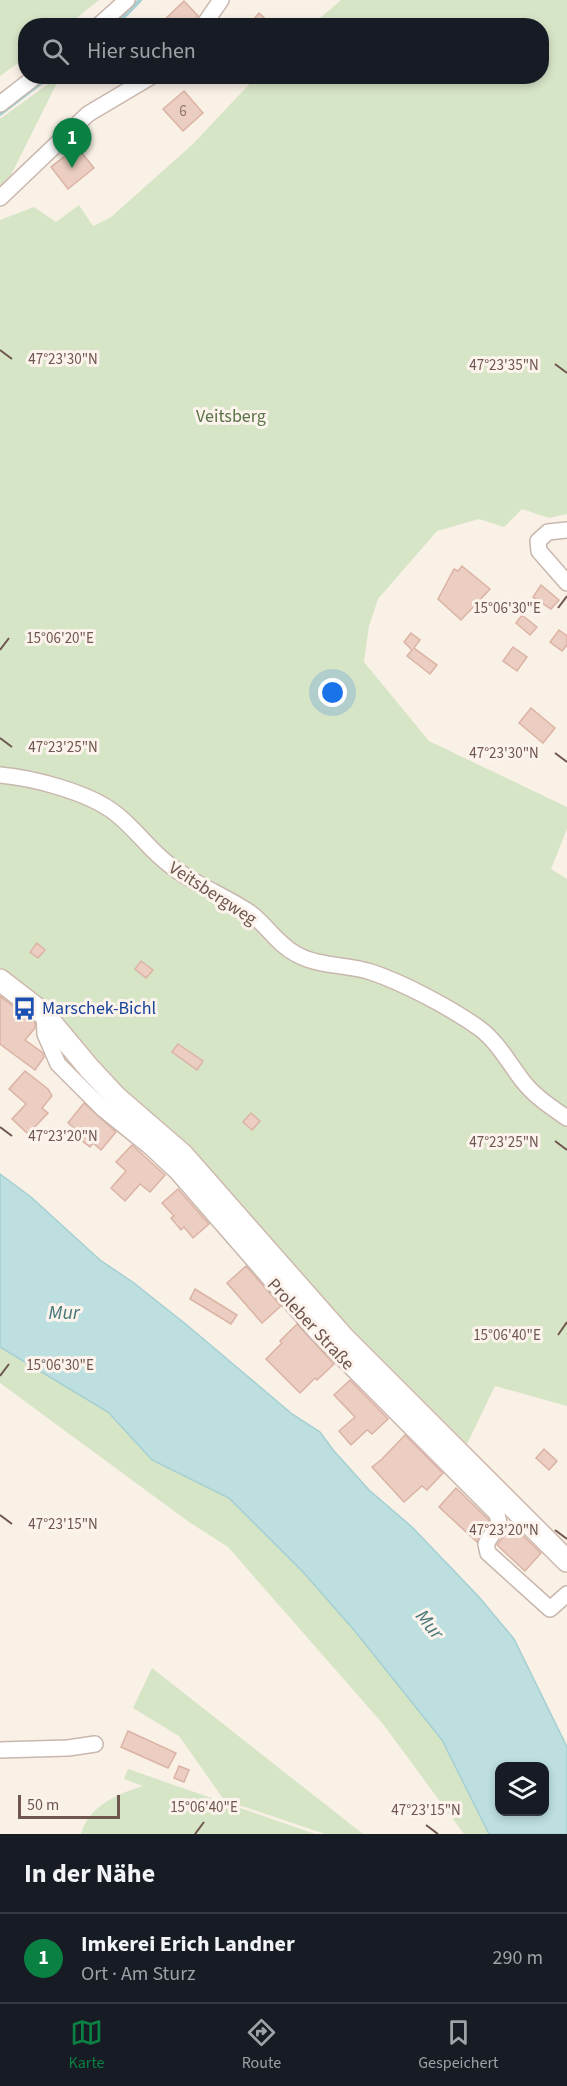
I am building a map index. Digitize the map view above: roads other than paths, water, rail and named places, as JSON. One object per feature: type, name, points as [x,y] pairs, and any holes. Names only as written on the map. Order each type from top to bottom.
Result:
[{"type":"main road","name":"Proleber Straße","points":[[0,980],[44,1014],[116,1097],[182,1154],[375,1371],[567,1560]]},
{"type":"street","points":[[107,18],[127,0]]},
{"type":"street","points":[[208,18],[220,0]]},
{"type":"street","points":[[0,104],[26,84]]},
{"type":"street","points":[[0,198],[88,114],[139,84]]},
{"type":"street","points":[[567,530],[548,532],[538,541],[539,551],[567,583]]},
{"type":"street","name":"Veitsbergweg","points":[[0,775],[22,777],[91,799],[115,813],[170,866],[250,913],[286,948],[296,954],[310,960],[370,971],[411,989],[481,1029],[537,1096],[567,1118]]},
{"type":"street","name":"Proleber Straße","points":[[44,1014],[45,1034],[58,1064],[103,1109],[177,1172],[317,1333],[496,1514],[499,1523],[486,1544],[488,1553],[550,1609],[567,1594]]},
{"type":"street","points":[[0,1750],[68,1748],[95,1744]]},
{"type":"water","name":"Mur","points":[[0,1174],[31,1197],[100,1260],[134,1283],[188,1326],[292,1414],[320,1432],[369,1490],[412,1527],[479,1597],[514,1639],[567,1747],[567,1834],[489,1834],[442,1740],[354,1630],[303,1572],[229,1498],[152,1460],[108,1412],[0,1347]]},
{"type":"waterway","points":[[123,18],[140,0]]},
{"type":"waterway","points":[[0,114],[39,84]]},
{"type":"place","name":"Imkerei Erich Landner","points":[[72,168]]},
{"type":"place","name":"Marschek-Bichl","points":[[24,1008]]},
{"type":"park label","name":"Veitsberg","points":[[231,416]]}]
